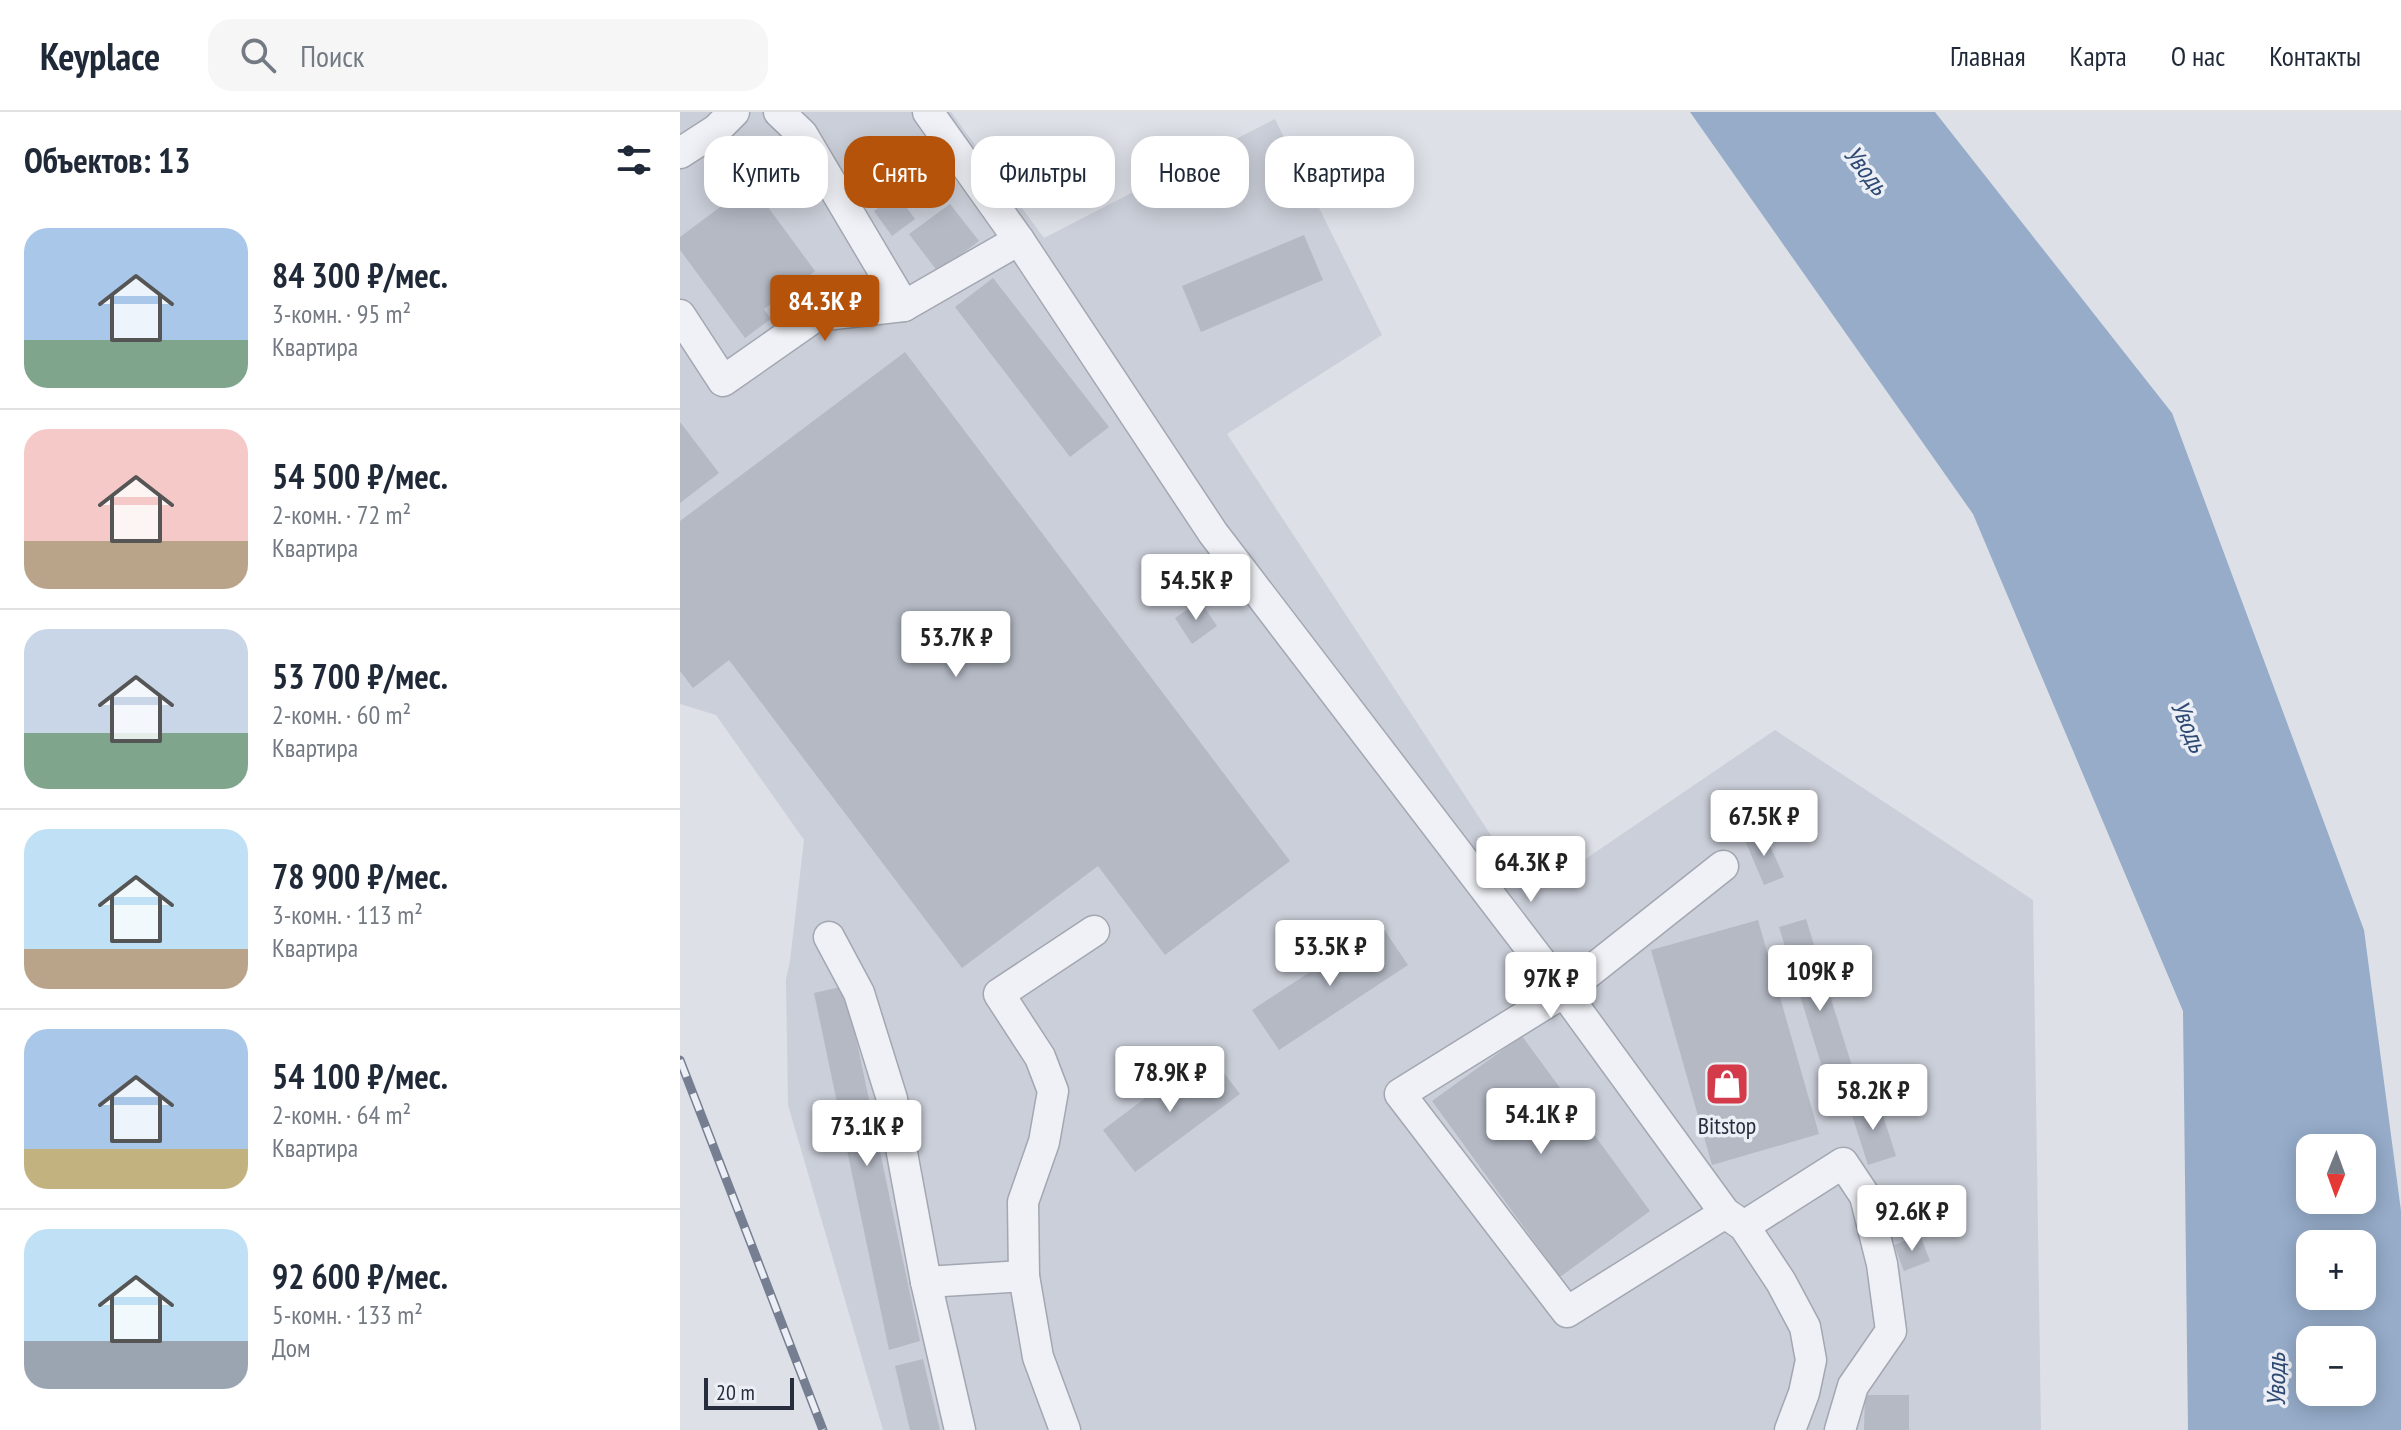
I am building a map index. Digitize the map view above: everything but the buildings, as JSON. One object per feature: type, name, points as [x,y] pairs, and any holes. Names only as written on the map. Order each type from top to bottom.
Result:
[{"type":"street","points":[[680,153],[716,130],[734,112]]},
{"type":"street","points":[[779,112],[802,134],[904,306]]},
{"type":"street","points":[[928,112],[1019,240],[1213,533],[1781,1282],[1805,1327],[1811,1360],[1804,1393],[1790,1430]]},
{"type":"street","points":[[680,315],[723,381],[816,316],[904,306],[1019,240]]},
{"type":"street","points":[[1723,866],[1564,992],[1400,1094],[1567,1312],[1843,1163],[1865,1196],[1882,1264],[1891,1331],[1853,1386],[1840,1430]]},
{"type":"street","points":[[1065,1430],[1038,1357],[1024,1276],[1023,1202],[1044,1142],[1053,1091],[1040,1057],[999,994],[1094,931]]},
{"type":"street","points":[[829,937],[859,993],[892,1099],[926,1282],[960,1430]]},
{"type":"street","points":[[926,1282],[1024,1276]]},
{"type":"shaded area","points":[[680,112],[951,112],[971,139],[971,208],[1022,208],[1044,238],[1102,208],[1115,208],[1115,201],[1131,193],[1131,208],[1249,208],[1249,136],[1242,136],[1275,119],[1283,136],[1265,136],[1265,208],[1319,208],[1382,335],[1227,434],[1531,896],[1775,730],[2033,900],[2041,1430],[883,1430],[788,1105],[786,979],[804,840],[716,715],[680,704]]},
{"type":"water","name":"Уводь","points":[[1690,112],[1935,112],[2172,413],[2364,930],[2401,1211],[2401,1430],[2188,1430],[2183,1011],[1973,514]]},
{"type":"railway","points":[[680,1060],[823,1430]]},
{"type":"place","name":"Bitstop","points":[[1727,1084]]}]
